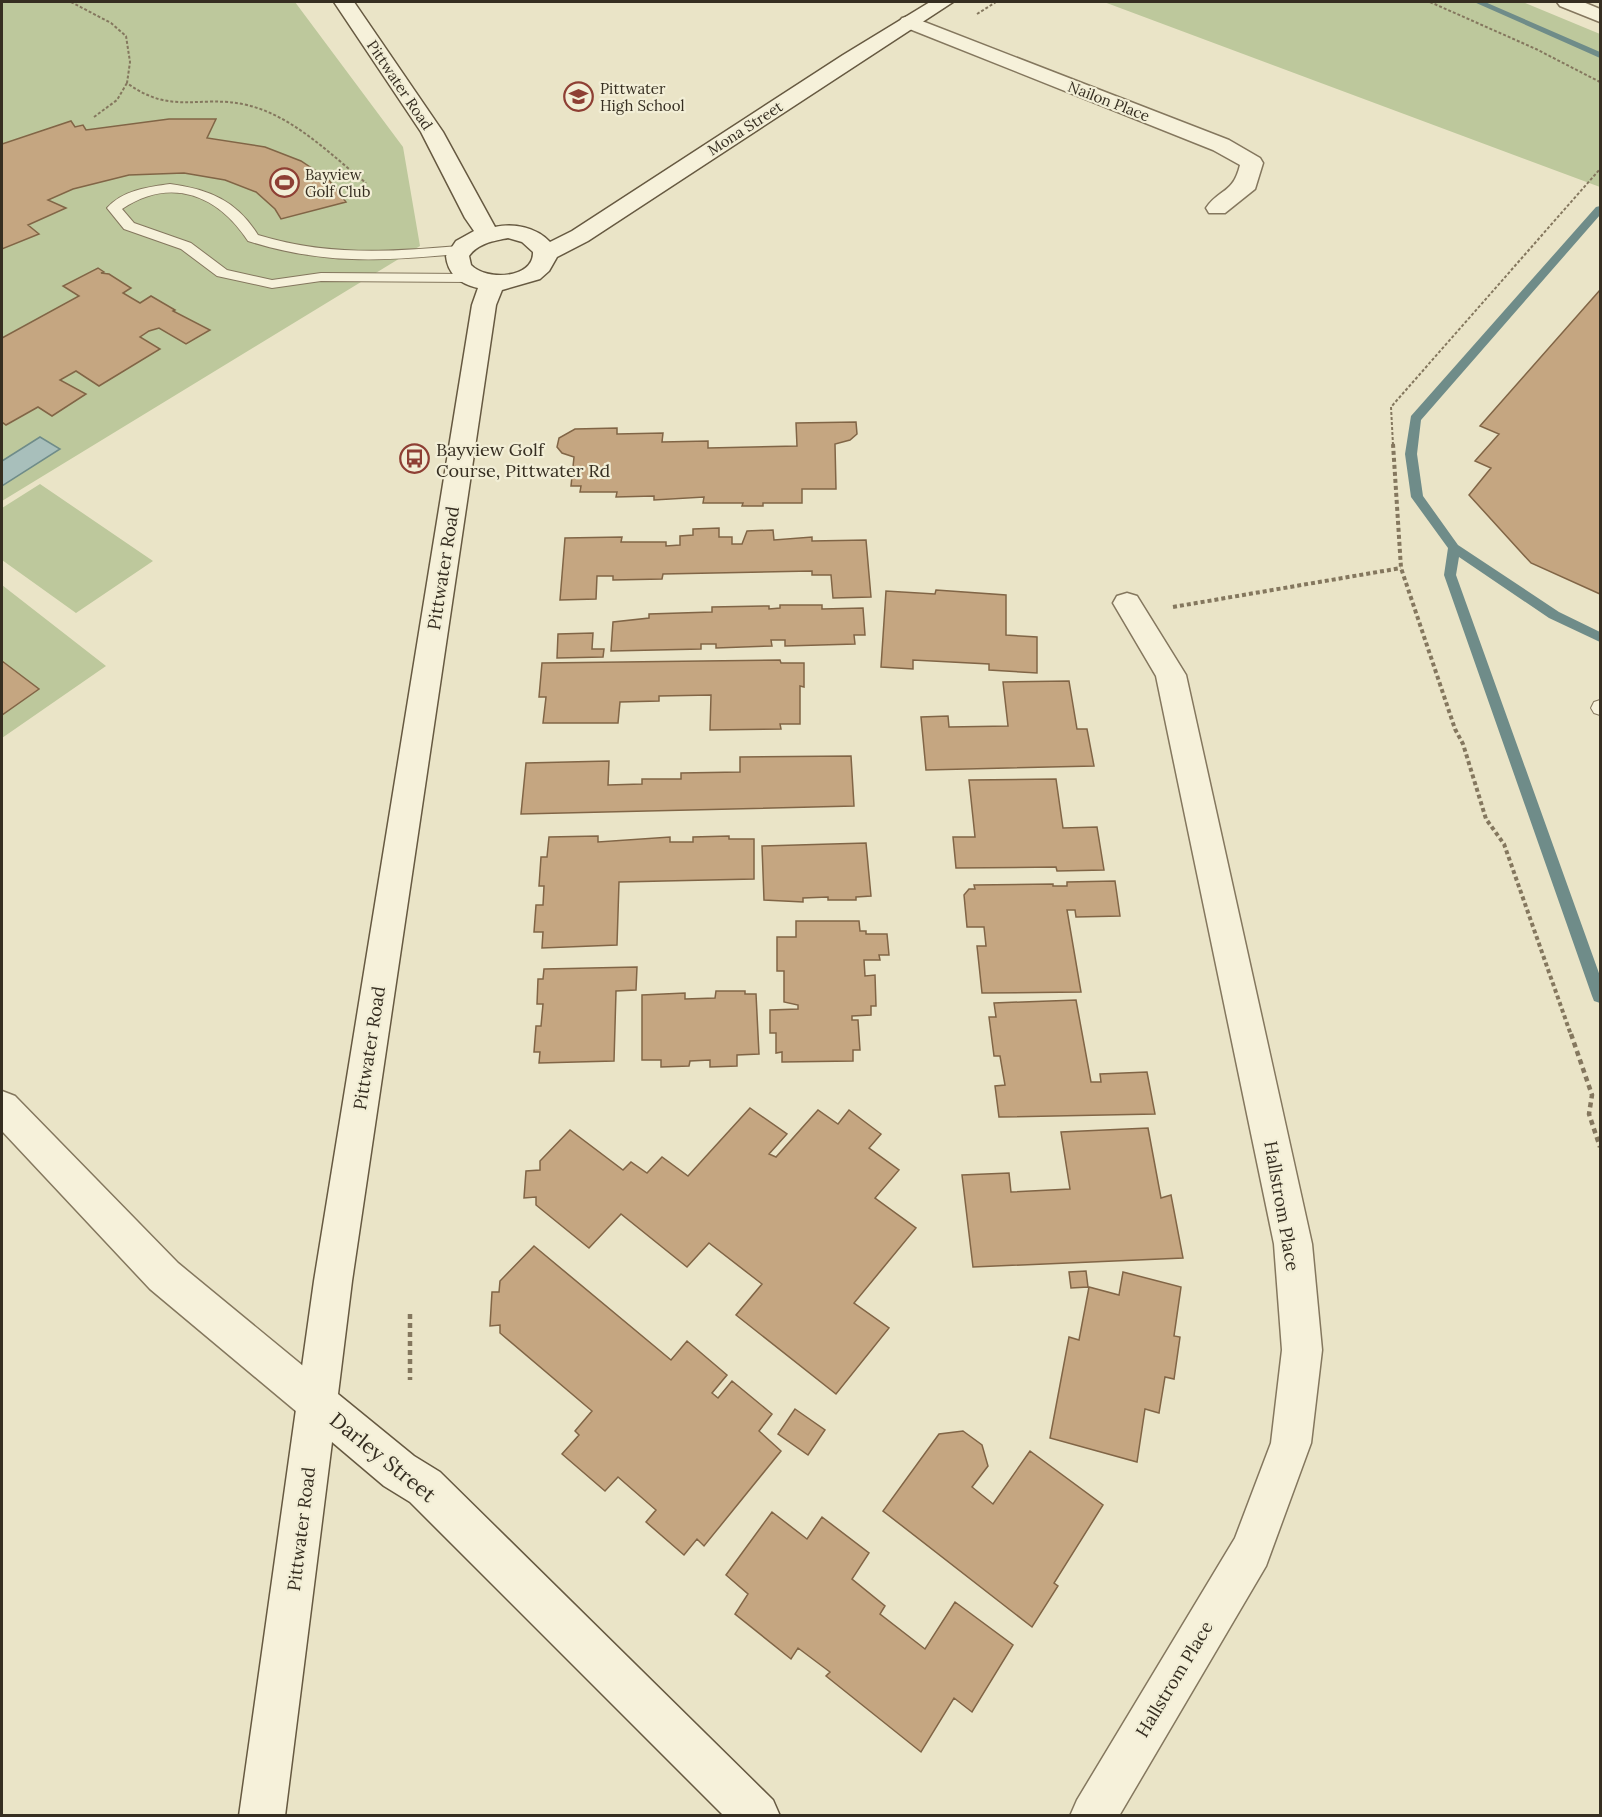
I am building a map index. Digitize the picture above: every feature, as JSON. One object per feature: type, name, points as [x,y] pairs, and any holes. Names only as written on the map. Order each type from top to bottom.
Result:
[{"type":"street","name":"Pittwater Road","points":[[344,2],[432,132],[476,218],[488,234]]},
{"type":"street","name":"Mona Street","points":[[546,253],[580,236],[943,2]]},
{"type":"street","points":[[1567,2],[1600,16]]},
{"type":"street","name":"Nailon Place","points":[[909,22],[1221,145],[1252,163],[1247,184],[1217,208]]},
{"type":"street","points":[[508,231],[526,234],[540,242],[546,253],[543,265],[531,275],[513,282],[481,281],[459,270],[456,260],[459,250],[476,237],[508,231]]},
{"type":"street","name":"Pittwater Road","points":[[262,1815],[333,1281],[484,305],[481,281]]},
{"type":"street","name":"Hallstrom Place","points":[[1093,1815],[1251,1551],[1291,1443],[1302,1350],[1293,1244],[1170,675],[1127,603]]},
{"type":"street","name":"Darley Street","points":[[2,1107],[164,1276],[399,1471],[425,1487],[757,1815]]},
{"type":"lane","points":[[459,250],[360,259],[289,251],[253,238],[246,223],[226,204],[207,195],[177,189],[137,194],[126,198],[114,208],[129,226],[186,246],[222,273],[272,284],[321,276],[481,281]]},
{"type":"path","points":[[71,2],[120,28],[130,42],[133,53],[127,82],[117,100],[94,117]]},
{"type":"path","points":[[1430,2],[1536,48],[1600,82]]},
{"type":"path","points":[[127,82],[139,93],[163,103],[247,105],[304,134],[366,183]]},
{"type":"path","points":[[1600,169],[1391,407],[1401,568],[1455,729],[1463,744],[1486,819],[1504,844],[1592,1095],[1589,1114],[1600,1147]]},
{"type":"path","points":[[1127,603],[1181,608],[1401,568]]},
{"type":"path","points":[[410,1314],[410,1380]]},
{"type":"green space","name":"Bayview Golf Club","points":[[2,2],[295,2],[403,147],[420,246],[2,501]]},
{"type":"green space","points":[[1104,2],[1523,2],[1600,34],[1600,187]]},
{"type":"green space","points":[[40,484],[153,561],[76,613],[2,560],[2,508]]},
{"type":"green space","points":[[2,585],[106,666],[2,738]]},
{"type":"water","points":[[40,437],[60,449],[2,486],[2,461]]},
{"type":"building","name":"Bayview Golf Club","points":[[169,119],[216,119],[207,138],[265,147],[301,161],[328,179],[346,202],[281,219],[275,209],[256,192],[225,180],[184,173],[129,175],[73,189],[48,200],[66,208],[28,225],[39,234],[2,249],[2,144],[71,121],[75,127],[83,125],[86,130]]},
{"type":"building","points":[[98,268],[104,272],[101,273],[109,274],[131,288],[123,293],[140,303],[151,296],[175,310],[173,311],[210,330],[186,344],[159,328],[149,331],[140,337],[160,349],[99,386],[76,371],[60,380],[86,394],[52,416],[38,407],[6,425],[2,422],[2,338],[79,296],[63,286]]},
{"type":"building","points":[[1600,290],[1600,594],[1531,563],[1469,495],[1491,468],[1475,461],[1499,434],[1480,426]]},
{"type":"building","points":[[856,422],[857,434],[850,440],[835,444],[836,489],[802,489],[802,503],[763,503],[763,506],[742,506],[743,503],[703,503],[704,497],[654,500],[654,496],[616,497],[617,492],[580,492],[581,486],[571,486],[574,457],[562,453],[557,447],[559,438],[575,429],[617,428],[617,434],[663,433],[662,442],[708,441],[708,448],[797,446],[796,423]]},
{"type":"building","points":[[719,528],[719,537],[732,537],[732,544],[742,544],[747,531],[773,530],[774,540],[812,537],[812,541],[866,540],[871,597],[833,598],[831,575],[812,575],[812,571],[663,574],[662,579],[613,580],[613,576],[597,576],[596,599],[560,600],[565,538],[622,537],[621,542],[666,542],[666,546],[680,545],[680,536],[693,535],[693,529]]},
{"type":"building","points":[[936,590],[1006,595],[1006,635],[1037,637],[1037,673],[989,670],[989,664],[913,660],[913,669],[881,667],[886,591],[935,594]]},
{"type":"building","points":[[780,605],[822,605],[822,609],[863,608],[865,635],[854,635],[855,644],[785,646],[785,640],[771,640],[772,646],[716,648],[716,644],[701,644],[701,649],[611,651],[613,622],[649,618],[649,614],[712,612],[712,607],[769,606],[769,609],[780,608]]},
{"type":"building","points":[[593,633],[592,649],[604,649],[603,657],[557,658],[558,634]]},
{"type":"building","points":[[780,660],[781,663],[804,663],[804,687],[800,686],[800,724],[780,724],[781,729],[710,730],[711,695],[659,696],[659,701],[620,702],[618,723],[543,723],[546,697],[539,697],[542,663]]},
{"type":"building","points":[[2,661],[39,689],[2,715]]},
{"type":"building","points":[[1069,681],[1077,729],[1087,729],[1094,766],[926,770],[921,717],[948,716],[949,727],[1008,726],[1003,682]]},
{"type":"building","points":[[851,756],[854,806],[521,814],[526,763],[609,761],[608,785],[642,784],[642,779],[681,779],[681,773],[740,772],[740,757]]},
{"type":"building","points":[[1056,779],[1063,828],[1097,827],[1104,870],[1057,871],[1056,867],[956,868],[953,837],[975,837],[969,780]]},
{"type":"building","points":[[598,836],[598,842],[670,837],[670,842],[693,842],[693,837],[729,836],[729,839],[754,839],[754,879],[619,882],[617,945],[542,948],[543,932],[534,932],[536,905],[543,905],[544,886],[539,886],[541,857],[547,857],[549,837]]},
{"type":"building","points":[[866,843],[871,896],[856,897],[856,900],[828,900],[828,897],[803,898],[803,902],[764,900],[762,846]]},
{"type":"building","points":[[1115,881],[1120,916],[1076,917],[1075,910],[1067,910],[1081,992],[982,993],[977,946],[986,946],[984,927],[967,927],[964,895],[969,889],[975,889],[974,885],[1053,884],[1053,886],[1067,886],[1067,882]]},
{"type":"building","points":[[796,921],[859,921],[860,931],[866,931],[866,934],[887,934],[889,955],[879,955],[880,960],[864,960],[865,976],[875,975],[876,1006],[871,1006],[871,1015],[852,1016],[852,1020],[858,1020],[860,1050],[853,1050],[853,1061],[782,1062],[782,1052],[776,1053],[776,1033],[770,1033],[770,1010],[798,1009],[798,1005],[784,1002],[784,971],[777,971],[777,937],[796,937]]},
{"type":"building","points":[[637,967],[636,990],[616,991],[614,1061],[539,1063],[540,1052],[534,1052],[536,1026],[541,1026],[543,1004],[537,1004],[538,979],[543,979],[544,969]]},
{"type":"building","points":[[716,991],[745,991],[745,994],[756,994],[759,1054],[737,1055],[737,1066],[710,1067],[710,1060],[690,1061],[689,1066],[661,1067],[661,1060],[642,1060],[642,995],[685,993],[685,999],[715,998]]},
{"type":"building","points":[[1076,1000],[1091,1082],[1101,1082],[1100,1074],[1147,1072],[1155,1114],[999,1117],[995,1086],[1005,1085],[1000,1056],[994,1056],[989,1017],[996,1017],[994,1003]]},
{"type":"building","points":[[750,1108],[787,1134],[769,1154],[776,1157],[818,1110],[838,1124],[849,1110],[881,1134],[869,1148],[899,1170],[875,1198],[916,1228],[854,1303],[889,1328],[836,1394],[736,1315],[762,1284],[709,1243],[687,1267],[621,1214],[589,1248],[536,1205],[536,1197],[524,1198],[526,1171],[540,1170],[540,1161],[570,1130],[623,1170],[631,1162],[647,1173],[662,1157],[688,1176]]},
{"type":"building","points":[[1148,1128],[1161,1198],[1171,1195],[1183,1258],[973,1267],[962,1175],[1009,1173],[1011,1192],[1070,1189],[1061,1132]]},
{"type":"building","points":[[534,1246],[671,1360],[687,1341],[727,1375],[712,1393],[718,1398],[732,1381],[772,1414],[759,1431],[781,1451],[704,1546],[697,1539],[684,1555],[646,1522],[656,1510],[618,1477],[605,1491],[562,1454],[579,1435],[575,1431],[592,1411],[500,1333],[500,1325],[490,1326],[492,1292],[499,1292],[500,1281]]},
{"type":"building","points":[[1086,1271],[1088,1287],[1071,1288],[1069,1272]]},
{"type":"building","points":[[1123,1272],[1181,1287],[1174,1336],[1180,1337],[1174,1379],[1165,1377],[1159,1413],[1145,1409],[1137,1462],[1050,1438],[1069,1337],[1079,1340],[1089,1287],[1119,1295]]},
{"type":"building","points":[[795,1409],[825,1430],[808,1455],[778,1434]]},
{"type":"building","points":[[963,1431],[982,1445],[988,1466],[972,1487],[993,1504],[1030,1451],[1103,1505],[1054,1583],[1058,1586],[1032,1627],[883,1511],[939,1434]]},
{"type":"building","points":[[772,1512],[807,1539],[822,1517],[869,1553],[852,1579],[885,1606],[880,1614],[925,1649],[955,1602],[1013,1645],[972,1712],[954,1698],[921,1752],[826,1676],[830,1672],[798,1648],[791,1659],[735,1614],[748,1594],[726,1575]]},
{"type":"waterway","points":[[1479,2],[1600,55]]},
{"type":"waterway","points":[[1454,548],[1417,497],[1411,454],[1415,419],[1600,209]]},
{"type":"waterway","points":[[1454,548],[1554,615],[1600,637]]},
{"type":"waterway","points":[[1454,548],[1450,575],[1600,996]]},
{"type":"place","name":"Pittwater High School","points":[[579,97]]},
{"type":"place","name":"Bayview Golf Club","points":[[284,183]]},
{"type":"place","name":"Bayview Golf Course, Pittwater Rd","points":[[415,459]]}]
